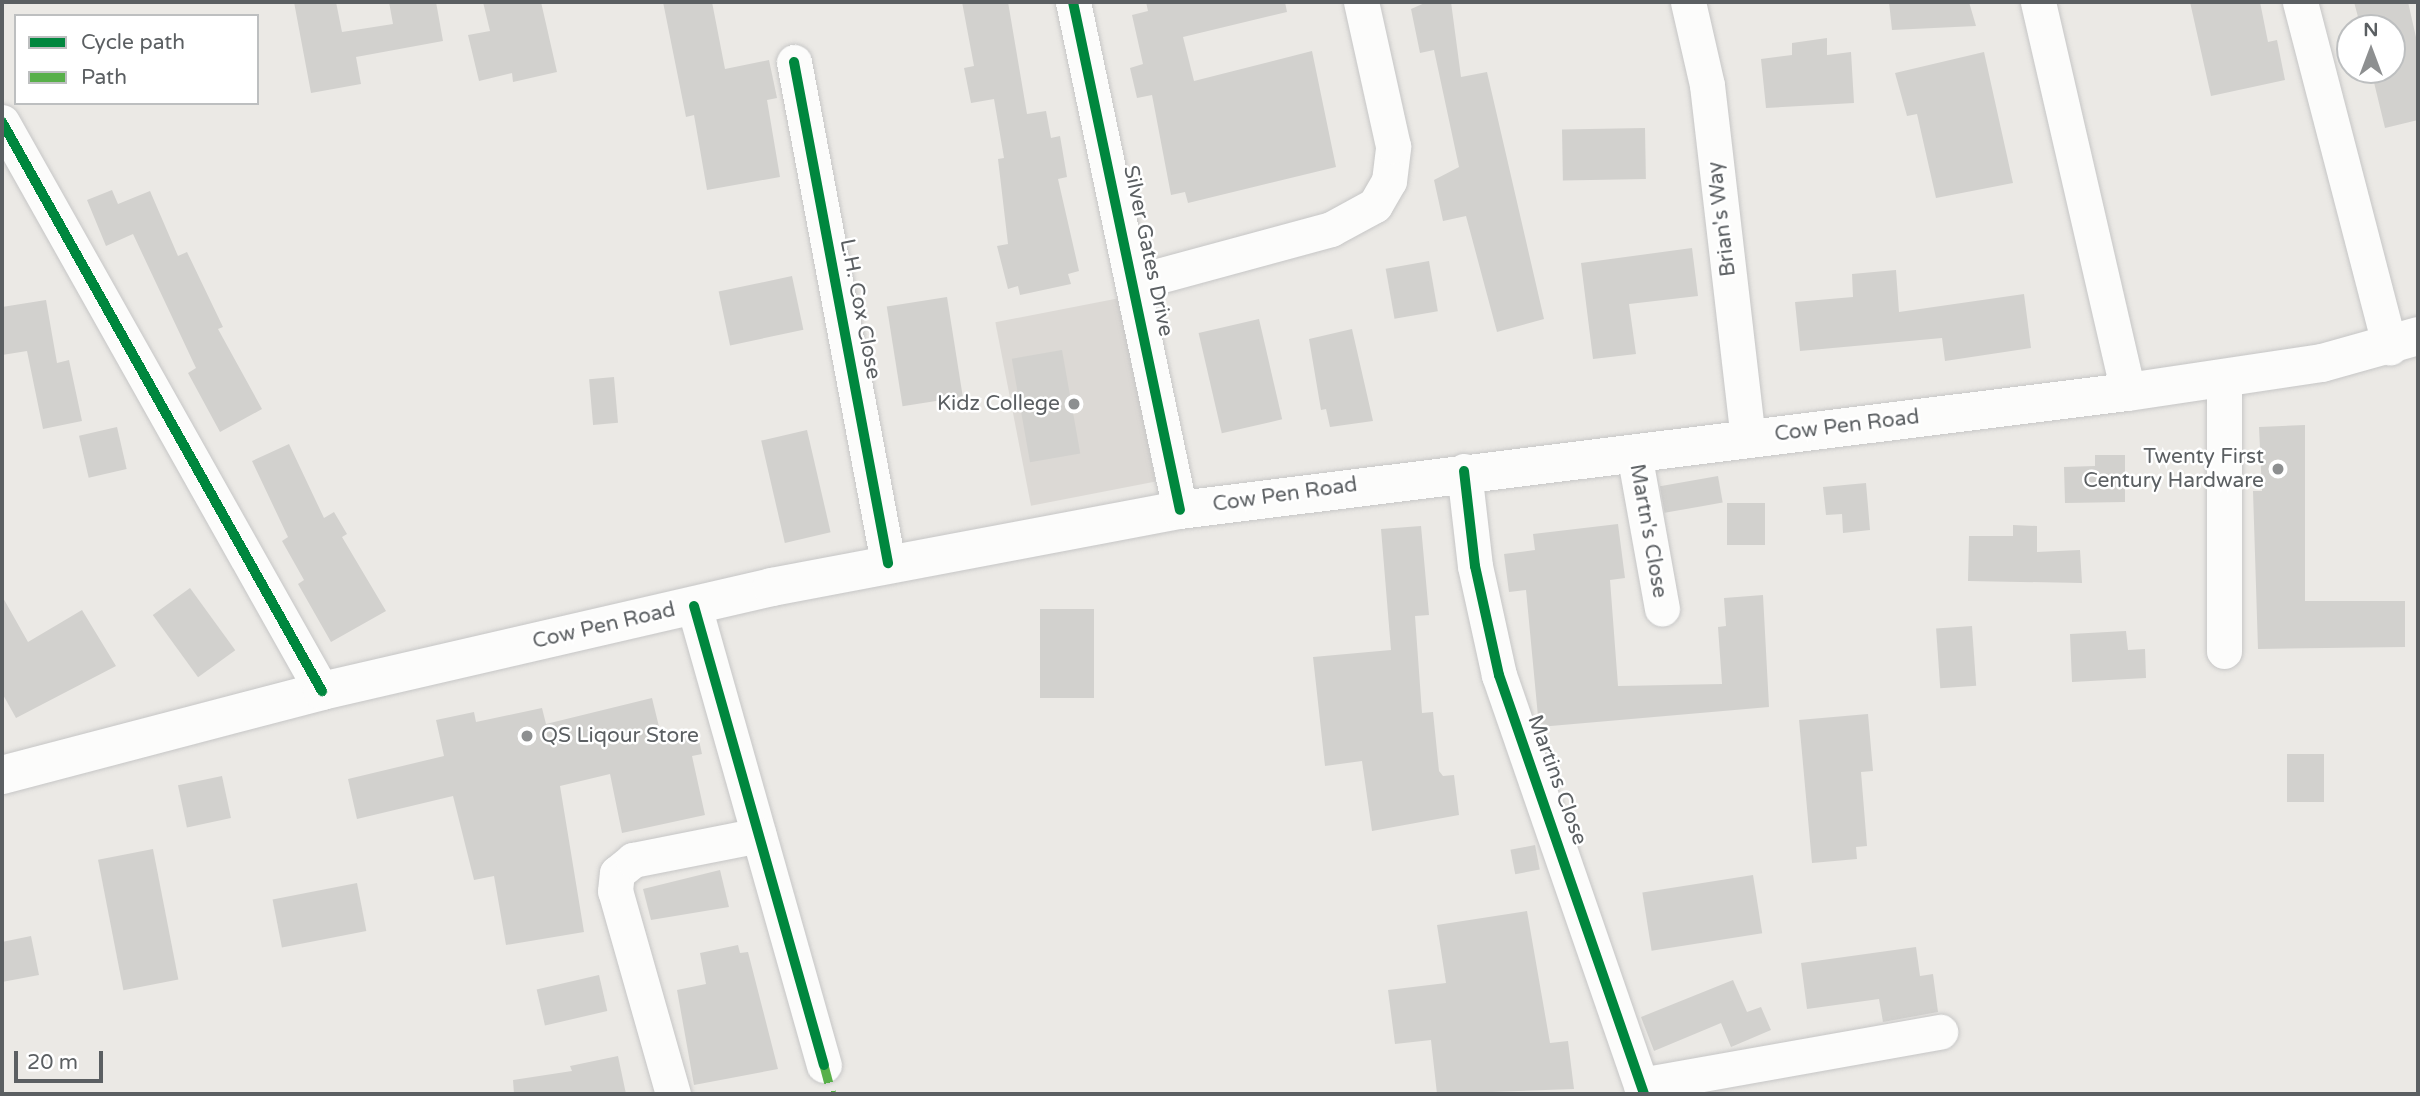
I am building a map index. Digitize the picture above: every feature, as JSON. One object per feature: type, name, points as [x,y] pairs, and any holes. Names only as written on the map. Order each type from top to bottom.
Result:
[{"type":"main road","name":"Cow Pen Road","points":[[2,775],[322,691],[694,606],[888,563],[1180,510],[1464,471],[1634,453],[2224,379],[2404,342]]},
{"type":"street","name":"Silver Gates Drive","points":[[1073,2],[1136,282],[1180,510]]},
{"type":"street","points":[[1136,282],[1331,229],[1375,205],[1389,181],[1393,146],[1361,2]]},
{"type":"street","name":"Brian's Way","points":[[1688,2],[1707,85],[1748,439]]},
{"type":"street","points":[[2038,2],[2128,392]]},
{"type":"street","points":[[2300,2],[2404,342]]},
{"type":"street","name":"L.H. Cox Close","points":[[794,62],[888,563]]},
{"type":"street","points":[[2,122],[322,691]]},
{"type":"street","points":[[2224,379],[2224,651]]},
{"type":"street","name":"Martn's Close","points":[[1634,453],[1662,609]]},
{"type":"street","name":"Martins Close","points":[[1464,471],[1475,566],[1499,675],[1643,1090]]},
{"type":"street","points":[[694,606],[824,1065]]},
{"type":"street","points":[[673,1094],[615,891],[617,873],[633,860],[759,835]]},
{"type":"street","points":[[1643,1090],[1940,1032]]},
{"type":"shaded area","name":"Kidz College","points":[[1120,298],[1156,482],[1031,506],[995,322]]},
{"type":"building","points":[[294,2],[336,2],[342,32],[393,24],[389,2],[436,2],[443,41],[356,57],[361,84],[311,93]]},
{"type":"building","points":[[483,2],[541,2],[557,72],[513,82],[512,73],[479,81],[468,35],[490,31]]},
{"type":"building","points":[[663,2],[712,2],[725,69],[769,60],[777,98],[767,100],[780,177],[707,190],[694,115],[686,117]]},
{"type":"building","points":[[962,2],[1008,2],[1027,114],[1046,111],[1051,138],[1060,136],[1067,177],[1058,179],[1079,271],[1068,274],[1071,284],[1020,295],[1018,286],[1008,289],[997,246],[1008,244],[998,159],[1004,158],[994,99],[971,103],[964,68],[974,66]]},
{"type":"building","points":[[1146,2],[1285,2],[1287,12],[1183,37],[1194,81],[1312,51],[1336,167],[1188,203],[1185,192],[1171,195],[1152,95],[1137,98],[1130,68],[1143,64],[1132,15],[1148,11]]},
{"type":"building","points":[[1427,2],[1451,2],[1461,77],[1487,72],[1544,319],[1497,332],[1466,216],[1443,221],[1434,180],[1459,167],[1434,50],[1420,53],[1411,9]]},
{"type":"building","points":[[1889,2],[1969,2],[1976,26],[1892,30]]},
{"type":"building","points":[[2190,2],[2260,2],[2268,42],[2277,40],[2285,80],[2211,96]]},
{"type":"building","points":[[2354,2],[2408,2],[2418,46],[2418,120],[2385,128],[2374,84],[2406,84],[2406,14],[2357,14]]},
{"type":"building","points":[[1827,38],[1827,55],[1851,52],[1854,103],[1766,108],[1761,59],[1792,55],[1792,43]]},
{"type":"building","points":[[1984,52],[2013,183],[1936,198],[1917,114],[1907,116],[1895,73]]},
{"type":"building","points":[[1645,128],[1646,179],[1563,180],[1562,129]]},
{"type":"building","points":[[112,190],[118,204],[150,191],[178,256],[187,252],[223,327],[218,329],[262,409],[220,432],[188,373],[196,368],[133,234],[106,246],[87,200]]},
{"type":"building","points":[[1692,248],[1698,296],[1629,304],[1636,354],[1593,359],[1581,263]]},
{"type":"building","points":[[1429,261],[1438,311],[1395,319],[1386,269]]},
{"type":"building","points":[[1896,270],[1899,312],[2024,294],[2031,348],[1945,361],[1942,338],[1800,351],[1795,302],[1853,297],[1852,274]]},
{"type":"building","points":[[792,276],[803,330],[730,345],[719,292]]},
{"type":"building","points":[[947,297],[963,397],[903,406],[887,307]]},
{"type":"building","points":[[46,300],[57,363],[69,360],[82,421],[43,429],[27,351],[2,355],[2,307]]},
{"type":"building","points":[[1259,319],[1282,419],[1222,433],[1199,333]]},
{"type":"building","points":[[1352,329],[1373,421],[1330,427],[1326,409],[1321,410],[1309,339]]},
{"type":"building","points":[[1062,350],[1080,453],[1030,462],[1012,359]]},
{"type":"building","points":[[614,377],[618,423],[593,425],[589,379]]},
{"type":"building","points":[[2305,425],[2305,601],[2405,601],[2405,647],[2258,649],[2253,491],[2262,491],[2259,427]]},
{"type":"building","points":[[117,427],[127,469],[89,478],[79,436]]},
{"type":"building","points":[[807,430],[831,532],[785,543],[761,441]]},
{"type":"building","points":[[289,444],[324,518],[334,512],[347,534],[342,537],[386,611],[331,642],[298,584],[304,580],[282,541],[288,537],[252,461]]},
{"type":"building","points":[[2095,455],[2125,455],[2125,502],[2065,503],[2064,467],[2095,466]]},
{"type":"building","points":[[1718,476],[1723,503],[1665,513],[1660,486]]},
{"type":"building","points":[[1866,483],[1870,530],[1843,533],[1842,514],[1826,515],[1823,487]]},
{"type":"building","points":[[1727,503],[1765,503],[1765,545],[1727,545]]},
{"type":"building","points":[[1618,524],[1625,578],[1610,580],[1618,686],[1722,684],[1718,627],[1726,626],[1724,598],[1763,595],[1769,707],[1539,727],[1526,590],[1509,592],[1504,554],[1535,550],[1533,534]]},
{"type":"building","points":[[2013,525],[2037,526],[2037,552],[2080,550],[2082,583],[1968,581],[1969,536],[2013,536]]},
{"type":"building","points":[[1421,526],[1429,615],[1415,616],[1422,713],[1433,712],[1439,771],[1443,776],[1454,775],[1459,815],[1372,831],[1362,761],[1325,766],[1313,657],[1391,650],[1381,529]]},
{"type":"building","points":[[190,588],[235,650],[198,677],[153,615]]},
{"type":"building","points":[[2,596],[28,642],[82,610],[116,666],[16,718],[2,693]]},
{"type":"building","points":[[1040,609],[1094,609],[1094,698],[1040,698]]},
{"type":"building","points":[[1972,626],[1976,686],[1940,688],[1936,629]]},
{"type":"building","points":[[2126,631],[2128,650],[2145,649],[2146,678],[2072,682],[2070,634]]},
{"type":"building","points":[[652,698],[662,739],[697,731],[702,754],[692,756],[705,815],[622,833],[610,774],[560,786],[584,932],[506,945],[494,876],[474,880],[453,796],[357,819],[348,779],[444,756],[436,720],[474,712],[476,722],[542,708],[546,724]]},
{"type":"building","points":[[1868,714],[1873,771],[1861,772],[1867,846],[1856,847],[1857,859],[1812,863],[1799,720]]},
{"type":"building","points":[[2287,754],[2324,754],[2324,802],[2287,802]]},
{"type":"building","points":[[222,776],[231,818],[187,827],[178,785]]},
{"type":"building","points":[[1535,845],[1540,870],[1515,874],[1510,850]]},
{"type":"building","points":[[153,849],[178,980],[123,990],[98,860]]},
{"type":"building","points":[[720,870],[729,907],[651,920],[643,889]]},
{"type":"building","points":[[1753,875],[1762,933],[1652,951],[1642,893]]},
{"type":"building","points":[[357,883],[366,931],[282,948],[273,899]]},
{"type":"building","points":[[1527,911],[1550,1043],[1568,1041],[1574,1089],[1437,1094],[1431,1040],[1395,1044],[1388,990],[1446,983],[1437,925]]},
{"type":"building","points":[[31,936],[39,975],[2,982],[2,942]]},
{"type":"building","points":[[738,945],[740,953],[748,952],[778,1069],[694,1085],[677,990],[706,984],[700,953]]},
{"type":"building","points":[[1916,947],[1920,976],[1933,974],[1938,1012],[1883,1022],[1879,999],[1807,1009],[1801,963]]},
{"type":"building","points":[[599,975],[607,1011],[545,1025],[537,989]]},
{"type":"building","points":[[1733,980],[1747,1012],[1761,1007],[1771,1030],[1731,1047],[1721,1023],[1654,1051],[1641,1017]]},
{"type":"building","points":[[618,1056],[626,1094],[514,1094],[513,1080],[572,1071],[570,1066]]},
{"type":"marked path","points":[[824,1065],[832,1094]]},
{"type":"cycle path","points":[[1073,2],[1180,510]]},
{"type":"cycle path","points":[[794,62],[888,563]]},
{"type":"cycle path","points":[[2,122],[322,691]]},
{"type":"cycle path","points":[[1464,471],[1475,566],[1499,675],[1644,1094]]},
{"type":"cycle path","points":[[694,606],[824,1065]]},
{"type":"place","name":"Kidz College","points":[[1074,404]]},
{"type":"place","name":"Twenty First Century Hardware","points":[[2278,469]]},
{"type":"place","name":"QS Liqour Store","points":[[527,736]]}]
